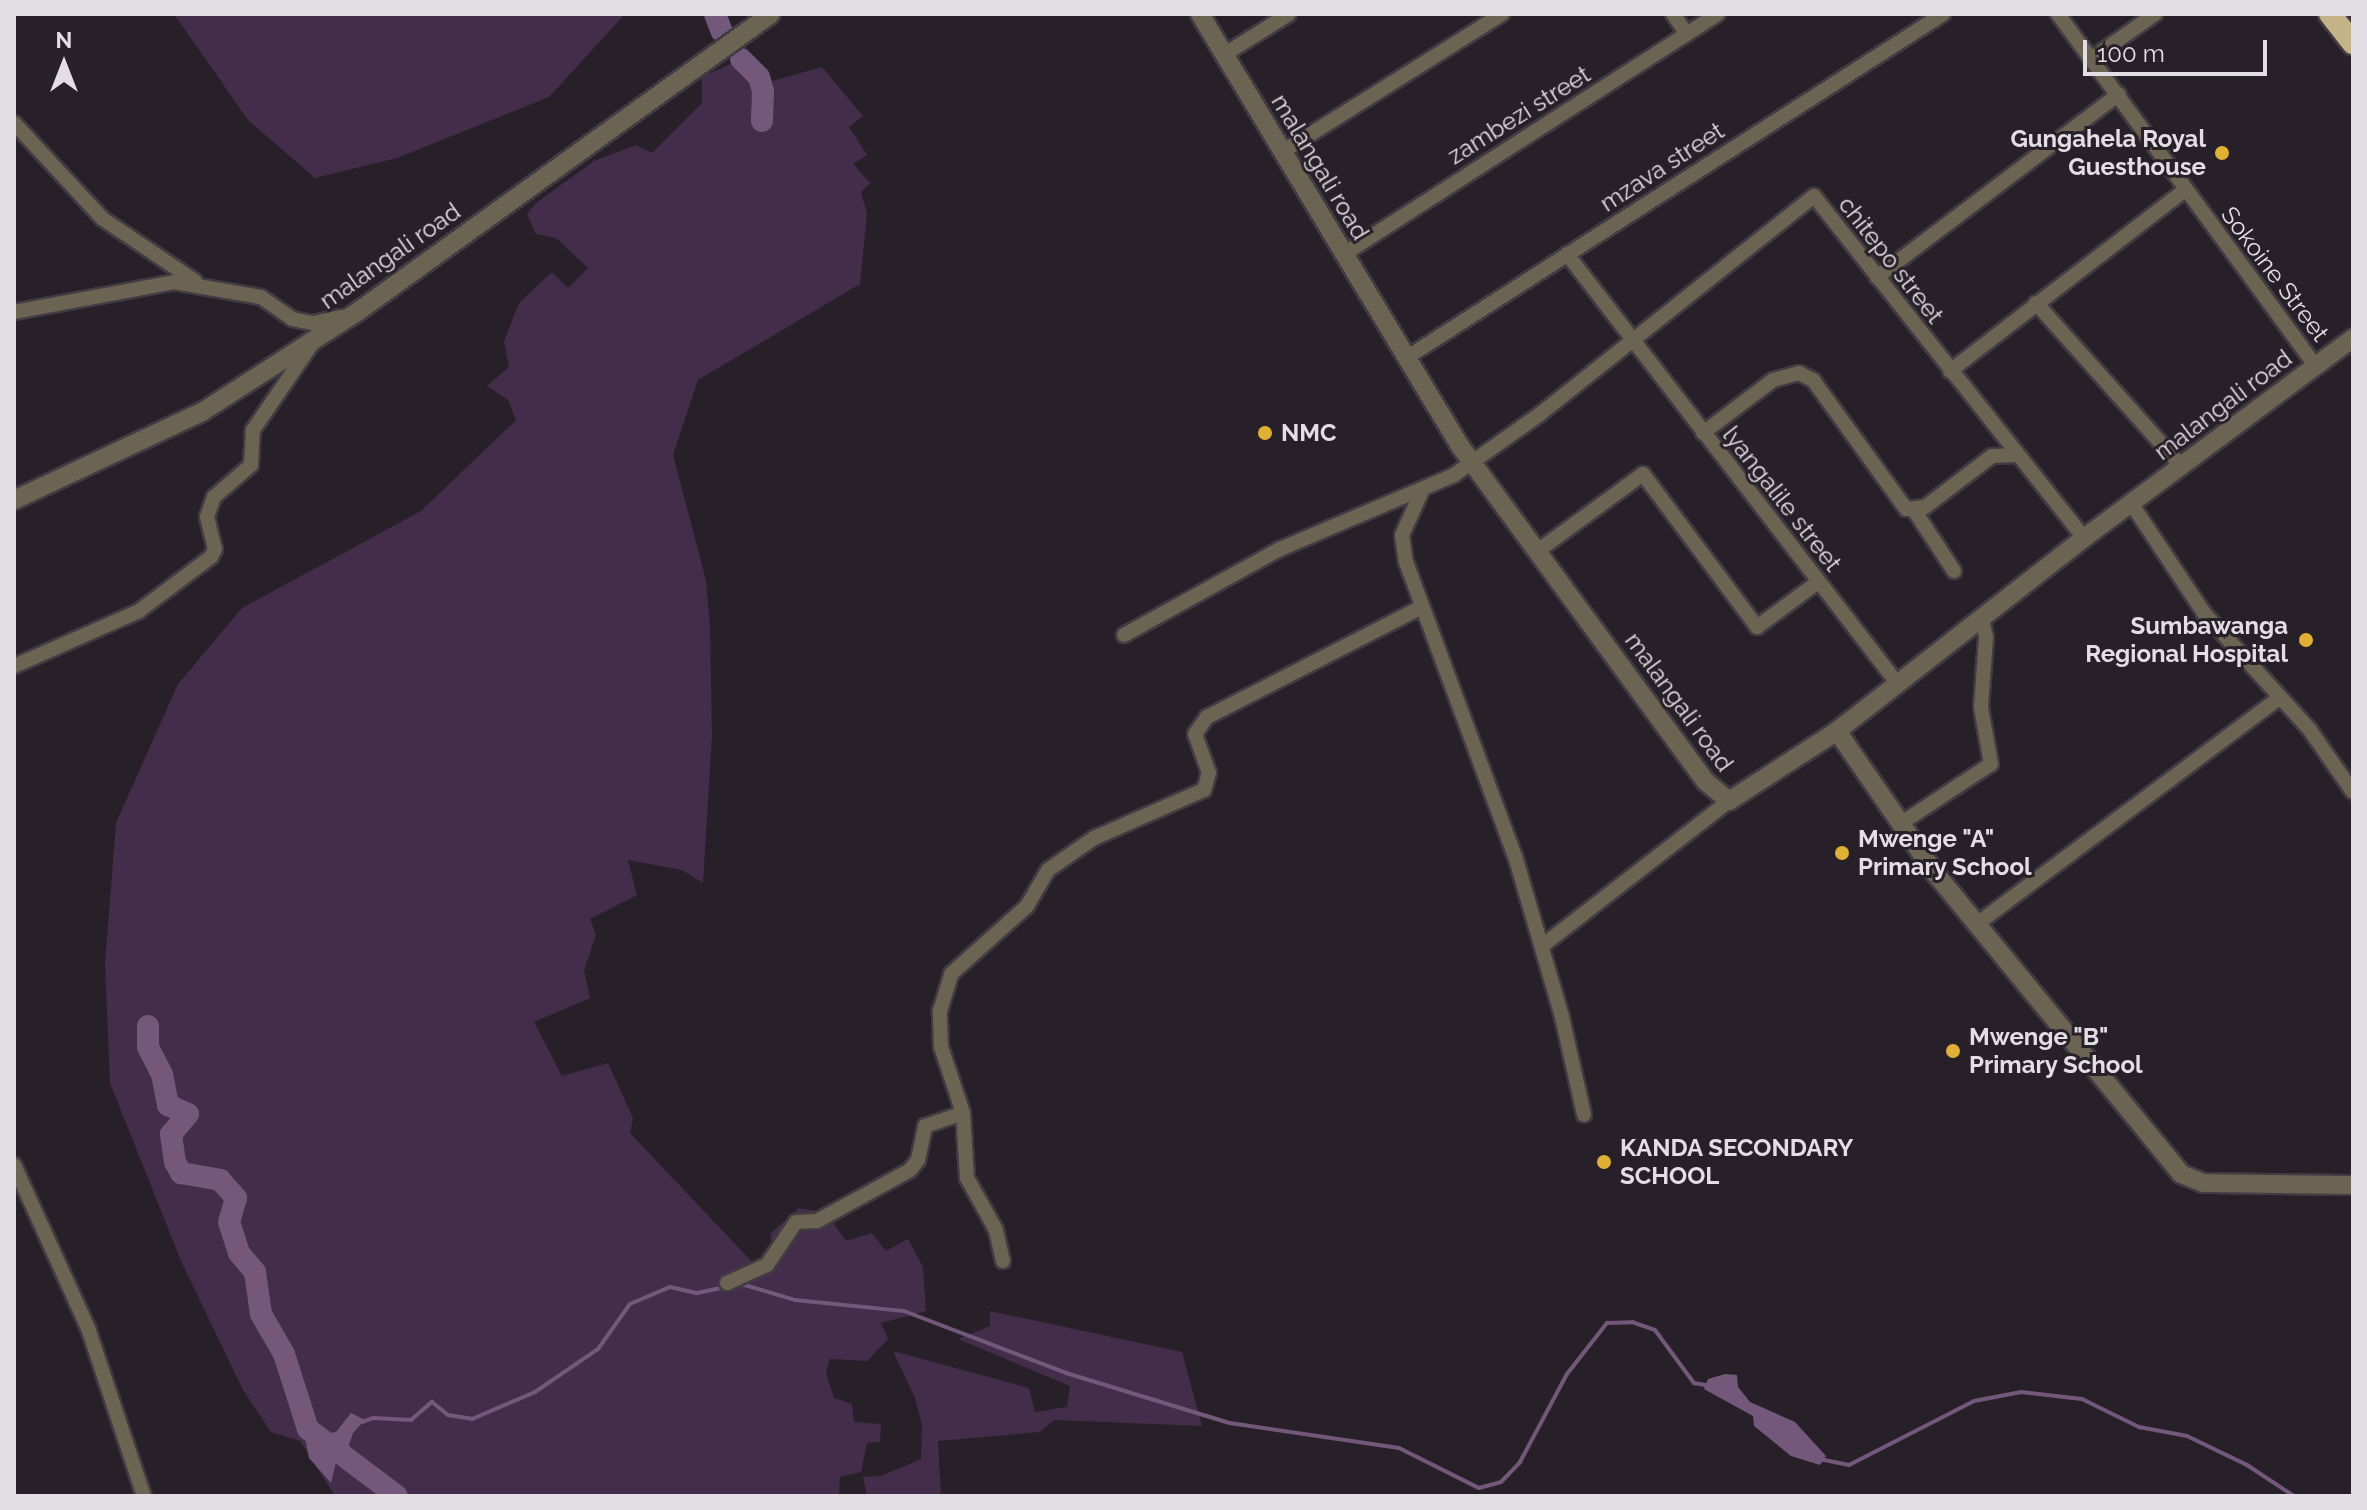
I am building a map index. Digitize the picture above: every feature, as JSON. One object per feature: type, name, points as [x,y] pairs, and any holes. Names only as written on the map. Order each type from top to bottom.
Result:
[{"type":"highway","points":[[2330,14],[2353,43]]},
{"type":"street","name":"malangali road","points":[[14,500],[202,412],[360,310],[771,14]]},
{"type":"street","name":"malangali road","points":[[1200,14],[1406,358],[1473,462],[1705,781],[1729,801],[1837,731],[2084,538],[2353,338]]},
{"type":"street","points":[[1225,54],[1289,14]]},
{"type":"street","points":[[1282,152],[1502,14]]},
{"type":"street","points":[[1673,14],[1687,34]]},
{"type":"street","name":"zambezi street","points":[[1344,254],[1718,14]]},
{"type":"street","name":"mzava street","points":[[1406,358],[1943,14]]},
{"type":"street","name":"Sokoine Street","points":[[2058,14],[2094,57],[2185,190],[2316,366]]},
{"type":"street","points":[[2094,57],[2155,14]]},
{"type":"street","points":[[1877,277],[2119,94]]},
{"type":"street","points":[[14,123],[103,219],[205,287]]},
{"type":"street","points":[[1950,371],[2185,190]]},
{"type":"street","name":"chitepo street","points":[[1124,635],[1280,549],[1421,493],[1473,462],[1631,343],[1817,193],[1877,277],[2084,538]]},
{"type":"street","name":"lyangalile street","points":[[1567,254],[1631,343],[1897,683]]},
{"type":"street","points":[[14,312],[174,282],[261,297],[292,319],[313,323],[360,310]]},
{"type":"street","points":[[2036,303],[2181,466]]},
{"type":"street","points":[[14,666],[139,611],[211,557],[215,549],[207,517],[214,497],[251,465],[253,430],[319,335]]},
{"type":"street","points":[[1703,433],[1773,380],[1799,373],[1813,380],[1896,499],[1914,510],[1954,571]]},
{"type":"street","points":[[1914,510],[1992,456],[2017,455]]},
{"type":"street","points":[[1539,550],[1643,474],[1757,627],[1818,582]]},
{"type":"street","points":[[1421,493],[1402,535],[1422,607],[1498,806],[1542,946],[1584,1115]]},
{"type":"street","points":[[2131,503],[2204,613],[2278,699],[2310,730],[2353,792]]},
{"type":"street","points":[[1003,1261],[996,1230],[967,1178],[963,1113],[946,1068],[939,1026],[951,974],[1027,906],[1057,863],[1094,838],[1204,790],[1209,773],[1195,734],[1207,717],[1422,607]]},
{"type":"street","points":[[1900,824],[1991,764],[1981,707],[1986,637],[1982,619]]},
{"type":"street","points":[[1977,924],[2278,699]]},
{"type":"street","points":[[1837,731],[1900,824],[1977,924],[2181,1174],[2203,1183],[2353,1185]]},
{"type":"street","points":[[1542,946],[1729,801]]},
{"type":"street","points":[[727,1283],[767,1265],[796,1222],[817,1221],[910,1170],[918,1160],[925,1126],[963,1113]]},
{"type":"street","points":[[14,1165],[88,1328],[144,1496]]},
{"type":"shaded area","points":[[174,14],[625,14],[549,97],[397,158],[315,178],[248,120]]},
{"type":"shaded area","points":[[741,59],[772,81],[822,67],[863,116],[849,127],[867,155],[853,164],[870,183],[861,192],[867,213],[860,284],[698,380],[673,455],[706,580],[710,626],[712,735],[703,883],[682,870],[628,860],[637,895],[590,919],[596,935],[584,970],[590,998],[534,1022],[562,1076],[608,1063],[633,1118],[630,1133],[755,1265],[774,1251],[770,1234],[799,1208],[826,1213],[846,1241],[872,1233],[886,1251],[908,1239],[923,1267],[926,1311],[881,1323],[888,1339],[867,1361],[830,1359],[826,1373],[834,1398],[852,1404],[854,1422],[881,1424],[880,1442],[867,1443],[861,1472],[840,1477],[839,1496],[335,1496],[300,1441],[271,1432],[243,1390],[181,1261],[110,1083],[105,964],[116,823],[178,684],[242,608],[421,511],[516,420],[508,400],[487,386],[509,367],[504,341],[519,303],[552,272],[568,288],[588,268],[556,238],[536,234],[527,214],[536,203],[594,161],[636,145],[652,153],[702,103],[702,77]]},
{"type":"shaded area","points":[[990,1311],[1182,1352],[1202,1426],[1054,1420],[1040,1432],[938,1441],[941,1496],[867,1496],[863,1477],[881,1476],[921,1459],[922,1425],[915,1398],[893,1351],[1029,1388],[1035,1412],[1067,1407],[1070,1386],[958,1339],[990,1326]]},
{"type":"shaded area","points":[[1725,1374],[1737,1375],[1738,1387],[1750,1402],[1795,1422],[1826,1456],[1820,1465],[1791,1456],[1754,1426],[1753,1416],[1704,1389],[1708,1379]]},
{"type":"shaded area","points":[[351,1413],[365,1420],[353,1433],[345,1457],[336,1462],[331,1483],[309,1458],[301,1416],[307,1414],[325,1434],[336,1432]]},
{"type":"waterway","points":[[715,14],[722,32]]},
{"type":"waterway","points":[[741,59],[759,77],[763,91],[762,121]]},
{"type":"waterway","points":[[148,1026],[148,1047],[162,1074],[168,1105],[188,1114],[171,1134],[175,1162],[181,1173],[220,1180],[236,1198],[229,1222],[239,1253],[255,1272],[261,1314],[284,1354],[308,1429],[397,1496]]},
{"type":"waterway","points":[[738,1283],[795,1300],[904,1311],[1066,1373],[1230,1423],[1399,1448],[1479,1488],[1501,1482],[1520,1462],[1567,1374],[1607,1323],[1632,1322],[1655,1330],[1694,1383],[1711,1386]]},
{"type":"waterway","points":[[362,1422],[373,1418],[411,1420],[432,1402],[448,1415],[472,1419],[535,1392],[598,1349],[630,1304],[670,1287],[697,1293],[726,1287]]},
{"type":"waterway","points":[[1819,1459],[1849,1465],[1974,1401],[2021,1392],[2082,1399],[2139,1427],[2187,1436],[2247,1465],[2294,1496]]},
{"type":"place","name":"Gungahela Royal Guesthouse","points":[[2222,153]]},
{"type":"place","name":"NMC","points":[[1265,433]]},
{"type":"place","name":"Sumbawanga Regional Hospital","points":[[2306,640]]},
{"type":"place","name":"Mwenge \"A\" Primary School","points":[[1842,853]]},
{"type":"place","name":"Mwenge \"B\" Primary School","points":[[1953,1051]]},
{"type":"place","name":"KANDA SECONDARY SCHOOL","points":[[1604,1162]]}]
